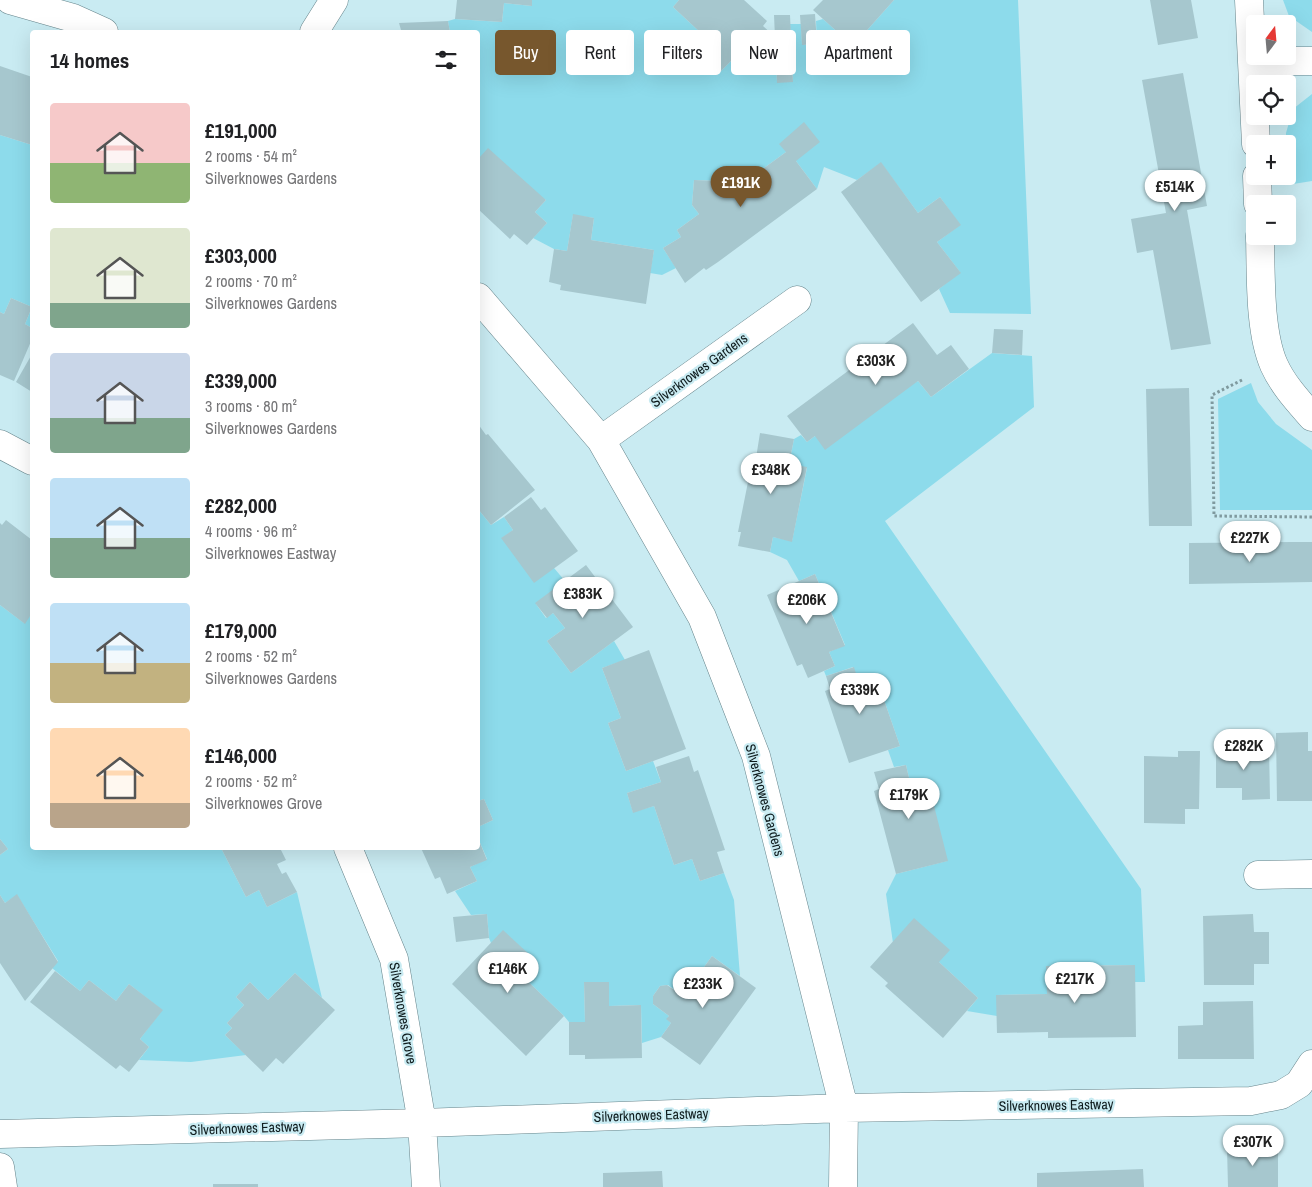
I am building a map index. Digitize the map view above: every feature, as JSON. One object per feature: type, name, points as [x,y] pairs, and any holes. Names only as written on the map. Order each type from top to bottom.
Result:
[{"type":"street","points":[[10,0],[72,18],[99,30]]},
{"type":"street","points":[[315,30],[334,0]]},
{"type":"street","points":[[1249,0],[1250,15]]},
{"type":"street","points":[[1296,61],[1312,61]]},
{"type":"street","points":[[1252,65],[1256,135]]},
{"type":"street","points":[[1260,245],[1264,333],[1274,364],[1292,396],[1312,417]]},
{"type":"street","name":"Silverknowes Gardens","points":[[480,299],[601,440],[702,616],[756,756],[844,1108],[844,1187]]},
{"type":"street","name":"Silverknowes Gardens","points":[[601,440],[796,300]]},
{"type":"street","points":[[0,444],[30,459]]},
{"type":"street","name":"Silverknowes Grove","points":[[349,850],[394,960],[422,1123],[426,1187]]},
{"type":"street","points":[[1258,875],[1312,874]]},
{"type":"street","name":"Silverknowes Eastway","points":[[0,1134],[422,1123],[844,1108],[1251,1101],[1282,1095],[1308,1082]]},
{"type":"street","points":[[0,1167],[3,1187]]},
{"type":"path","points":[[1274,364],[1212,396],[1214,516],[1312,516]]},
{"type":"shaded area","points":[[532,0],[679,0],[673,7],[698,30],[644,30],[644,75],[721,75],[721,71],[731,61],[731,75],[777,75],[777,82],[793,82],[793,75],[796,75],[796,30],[790,30],[790,24],[801,24],[802,45],[806,45],[806,75],[910,75],[910,30],[867,30],[894,0],[1018,0],[1031,314],[950,313],[939,289],[960,272],[937,242],[960,225],[940,197],[918,213],[881,163],[857,180],[824,167],[817,189],[796,161],[786,152],[726,196],[723,192],[722,181],[694,180],[692,205],[699,214],[677,230],[681,237],[663,248],[676,268],[662,275],[650,273],[654,250],[591,240],[594,218],[573,215],[567,251],[554,249],[533,238],[547,223],[535,212],[546,200],[480,158],[480,30],[450,30],[448,21],[455,19],[502,22],[504,3],[532,6]]},
{"type":"shaded area","points":[[1283,0],[1312,0],[1312,32],[1296,21],[1296,15],[1289,15]]},
{"type":"shaded area","points":[[823,19],[835,30],[816,30],[816,21]]},
{"type":"shaded area","points":[[1312,94],[1312,181],[1296,184],[1296,135],[1286,135],[1286,133],[1288,125],[1296,125],[1296,107]]},
{"type":"shaded area","points":[[0,135],[30,144],[30,306],[11,298],[4,314],[0,312]]},
{"type":"shaded area","points":[[30,312],[30,327],[25,324]]},
{"type":"shaded area","points":[[992,353],[1032,356],[1034,407],[885,521],[1141,889],[1145,982],[1135,982],[1135,965],[1047,966],[1047,994],[997,995],[997,1016],[967,1011],[978,998],[939,962],[893,943],[886,894],[896,874],[947,861],[910,782],[906,765],[894,767],[888,750],[900,746],[875,674],[858,680],[853,667],[826,676],[824,671],[835,666],[829,652],[845,645],[815,574],[799,581],[787,560],[770,552],[773,537],[792,541],[807,468],[789,464],[794,439],[801,435],[807,442],[918,381],[931,397]]},
{"type":"shaded area","points":[[1251,383],[1258,402],[1276,424],[1312,450],[1312,510],[1220,510],[1218,399]]},
{"type":"shaded area","points":[[480,511],[491,525],[504,517],[513,530],[502,538],[554,568],[565,581],[536,604],[546,618],[553,613],[565,628],[547,641],[571,673],[614,641],[625,660],[602,668],[621,718],[608,723],[626,771],[653,761],[661,782],[627,793],[633,812],[654,806],[674,865],[692,859],[700,881],[724,873],[734,900],[740,976],[712,956],[683,996],[668,985],[660,986],[653,996],[653,1004],[669,1016],[667,1019],[671,1023],[661,1037],[642,1043],[641,1005],[609,1006],[608,982],[584,983],[585,1022],[569,1022],[516,970],[530,955],[491,943],[487,914],[471,915],[455,891],[477,881],[470,867],[487,859],[480,843],[480,826],[493,820],[484,799],[480,800]]},
{"type":"shaded area","points":[[0,605],[24,623],[30,616],[30,850],[222,850],[246,897],[259,890],[267,907],[297,892],[322,998],[295,973],[268,1000],[250,982],[236,997],[244,1005],[227,1023],[232,1028],[225,1035],[246,1055],[191,1062],[139,1060],[149,1047],[140,1039],[162,1010],[129,984],[116,1001],[89,980],[80,991],[52,968],[58,961],[17,895],[5,903],[0,895],[0,855],[8,849],[0,839]]},
{"type":"building","points":[[457,0],[532,0],[532,6],[504,3],[502,22],[455,19]]},
{"type":"building","points":[[679,0],[744,0],[767,21],[763,26],[767,30],[731,30],[731,61],[721,71],[721,30],[698,30],[673,7]]},
{"type":"building","points":[[823,0],[894,0],[867,30],[835,30],[813,10]]},
{"type":"building","points":[[1150,0],[1191,0],[1198,38],[1158,45]]},
{"type":"building","points":[[815,14],[816,30],[806,30],[806,45],[802,45],[800,15]]},
{"type":"building","points":[[774,15],[790,15],[791,30],[775,30]]},
{"type":"building","points":[[448,21],[450,30],[401,30],[399,23]]},
{"type":"building","points":[[0,66],[30,76],[30,144],[0,135]]},
{"type":"building","points":[[1183,73],[1207,206],[1187,210],[1211,344],[1171,350],[1153,250],[1137,253],[1131,219],[1166,213],[1142,80]]},
{"type":"building","points":[[777,75],[793,75],[793,82],[777,83]]},
{"type":"building","points":[[804,122],[820,142],[796,161],[817,189],[718,262],[706,270],[704,268],[685,283],[663,248],[681,237],[677,230],[699,214],[692,205],[694,180],[722,181],[723,192],[726,196],[786,152],[779,144]]},
{"type":"building","points":[[488,148],[546,200],[535,212],[547,223],[527,245],[514,234],[510,239],[480,211],[480,157]]},
{"type":"building","points":[[881,162],[918,213],[940,197],[961,225],[937,242],[961,273],[921,302],[841,192]]},
{"type":"building","points":[[573,214],[594,218],[591,240],[654,250],[646,304],[560,290],[561,285],[549,282],[554,249],[567,251]]},
{"type":"building","points":[[11,298],[30,306],[30,312],[25,324],[30,327],[30,344],[14,381],[0,375],[0,312],[4,314]]},
{"type":"building","points":[[913,323],[937,355],[951,345],[969,369],[931,397],[918,381],[825,450],[815,436],[807,442],[787,416]]},
{"type":"building","points":[[994,329],[1023,330],[1022,355],[992,353]]},
{"type":"building","points":[[30,358],[30,391],[16,382]]},
{"type":"building","points":[[1189,388],[1192,526],[1149,526],[1146,389]]},
{"type":"building","points":[[480,427],[535,490],[491,525],[480,511]]},
{"type":"building","points":[[760,433],[794,439],[789,464],[807,467],[792,542],[773,537],[770,552],[738,546],[741,532],[738,532],[753,457],[756,458]]},
{"type":"building","points":[[531,497],[541,510],[545,507],[578,551],[534,583],[501,538],[513,530],[504,517]]},
{"type":"building","points":[[6,520],[30,538],[30,616],[25,624],[0,605],[0,523],[2,525]]},
{"type":"building","points":[[1312,542],[1312,582],[1189,584],[1189,543]]},
{"type":"building","points":[[586,565],[633,627],[571,673],[547,641],[565,628],[553,613],[547,618],[535,603]]},
{"type":"building","points":[[815,574],[845,646],[829,652],[835,666],[808,678],[802,664],[797,666],[767,595]]},
{"type":"building","points":[[649,650],[686,749],[626,771],[608,723],[621,718],[602,668]]},
{"type":"building","points":[[854,667],[858,680],[875,674],[900,746],[849,763],[825,691],[830,689],[826,676]]},
{"type":"building","points":[[1308,732],[1308,751],[1312,751],[1312,801],[1277,801],[1276,733]]},
{"type":"building","points":[[1269,747],[1270,799],[1242,800],[1242,788],[1216,788],[1216,748]]},
{"type":"building","points":[[1178,751],[1200,751],[1199,809],[1185,809],[1185,824],[1144,823],[1144,756],[1178,757]]},
{"type":"building","points":[[689,756],[694,772],[698,770],[725,850],[717,852],[724,873],[700,881],[692,859],[674,865],[654,806],[633,813],[627,793],[661,782],[656,767]]},
{"type":"building","points":[[906,765],[910,782],[927,778],[948,861],[896,874],[874,791],[879,789],[874,772]]},
{"type":"building","points":[[484,799],[493,820],[480,826],[480,800]]},
{"type":"building","points":[[0,839],[8,849],[0,855]]},
{"type":"building","points":[[480,843],[487,860],[470,867],[477,881],[447,894],[440,877],[435,879],[422,850],[480,850]]},
{"type":"building","points":[[222,850],[281,850],[286,860],[277,864],[282,874],[286,872],[297,892],[267,907],[259,890],[246,897]]},
{"type":"building","points":[[17,894],[58,962],[25,1001],[0,963],[0,895],[5,903]]},
{"type":"building","points":[[487,914],[489,938],[456,942],[453,917]]},
{"type":"building","points":[[1253,914],[1254,932],[1269,932],[1269,964],[1254,964],[1254,985],[1204,985],[1203,916]]},
{"type":"building","points":[[914,918],[950,950],[939,962],[978,998],[943,1038],[885,986],[888,983],[870,967]]},
{"type":"building","points":[[503,930],[530,955],[516,970],[564,1016],[526,1056],[452,984]]},
{"type":"building","points":[[712,956],[756,988],[700,1065],[661,1037],[671,1023],[666,1019],[669,1016],[653,1004],[653,996],[660,986],[667,985],[683,996]]},
{"type":"building","points":[[1135,965],[1136,1037],[1048,1038],[1048,1032],[997,1033],[996,995],[1047,994],[1046,966]]},
{"type":"building","points":[[55,971],[80,991],[89,980],[116,1001],[129,984],[163,1010],[140,1039],[149,1047],[129,1072],[120,1065],[116,1069],[30,1002]]},
{"type":"building","points":[[295,973],[335,1010],[283,1064],[276,1058],[263,1072],[225,1035],[232,1028],[227,1023],[244,1005],[236,997],[250,982],[268,1000]]},
{"type":"building","points":[[584,982],[609,982],[609,1006],[641,1005],[642,1058],[585,1059],[585,1055],[569,1055],[569,1022],[585,1022]]},
{"type":"building","points":[[1253,1001],[1254,1059],[1178,1059],[1178,1026],[1203,1025],[1203,1002]]},
{"type":"building","points":[[1278,1147],[1278,1187],[1228,1187],[1227,1148]]},
{"type":"building","points":[[1143,1169],[1144,1187],[1037,1187],[1037,1173]]},
{"type":"building","points":[[662,1171],[663,1187],[603,1187],[603,1173]]},
{"type":"building","points":[[213,1184],[258,1184],[258,1187],[213,1187]]}]
